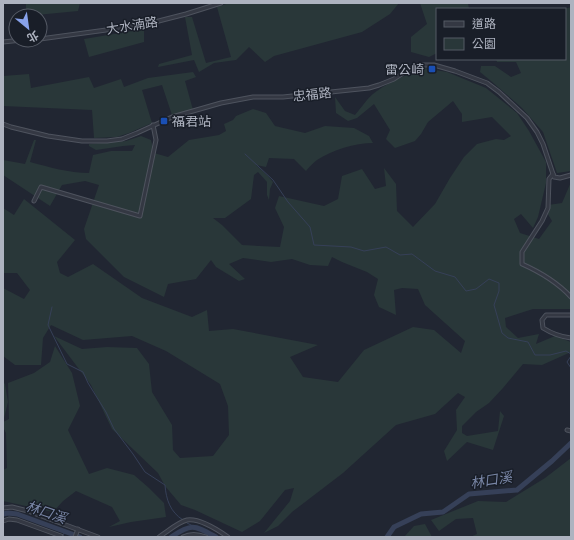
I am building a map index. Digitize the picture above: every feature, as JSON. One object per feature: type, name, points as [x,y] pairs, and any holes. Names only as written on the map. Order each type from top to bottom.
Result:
[{"type":"street","name":"大水湳路","points":[[48,38],[143,25],[221,3]]},
{"type":"street","name":"忠福路","points":[[3,124],[48,136],[82,141],[107,141],[122,139],[172,117],[221,103],[253,97],[283,97],[369,88],[394,79],[408,70],[424,65],[434,65],[486,83],[512,103],[527,118],[537,132],[553,174]]},
{"type":"street","points":[[34,201],[42,187],[140,216],[156,140],[153,126]]},
{"type":"street","points":[[571,175],[556,178],[553,174],[549,179],[548,208],[542,221],[522,252],[522,264],[558,285],[571,297]]},
{"type":"street","points":[[570,316],[546,314],[542,320],[544,328],[547,330],[571,337]]},
{"type":"street","points":[[3,508],[20,508],[98,537]]},
{"type":"street","points":[[3,520],[17,520],[61,536]]},
{"type":"street","points":[[159,537],[187,520],[193,520],[212,527],[228,537]]},
{"type":"street","points":[[74,537],[77,530]]},
{"type":"street","points":[[183,537],[192,534],[206,537]]},
{"type":"green space","points":[[26,3],[80,3],[78,11],[48,14],[48,8],[26,8]]},
{"type":"green space","points":[[229,3],[399,3],[390,14],[362,32],[274,56],[265,62],[249,47],[236,60],[214,63],[199,72],[194,60],[158,67],[159,64],[192,55],[185,17],[192,17],[206,63],[231,57],[217,7]]},
{"type":"green space","points":[[420,3],[468,3],[469,8],[436,8],[436,54],[429,57],[411,52],[411,37],[427,24]]},
{"type":"green space","points":[[571,7],[571,171],[557,173],[543,132],[522,108],[480,72],[481,66],[495,66],[511,77],[521,73],[516,62],[497,62],[496,60],[566,60],[566,8]]},
{"type":"green space","points":[[144,29],[144,42],[89,57],[84,39]]},
{"type":"green space","points":[[424,68],[447,72],[486,88],[517,113],[529,131],[546,162],[546,183],[538,217],[533,228],[521,214],[514,219],[520,233],[539,239],[552,221],[546,211],[548,205],[562,203],[571,182],[571,309],[533,309],[505,318],[506,327],[518,338],[539,334],[536,344],[555,336],[571,342],[571,352],[542,365],[523,364],[489,403],[476,412],[462,426],[462,433],[467,436],[498,431],[500,411],[504,416],[493,450],[467,442],[447,461],[444,451],[457,430],[456,410],[465,397],[458,393],[435,414],[396,425],[343,473],[292,512],[278,526],[264,533],[290,501],[294,488],[285,490],[260,521],[242,532],[181,505],[165,486],[158,473],[112,429],[91,385],[54,336],[82,349],[107,347],[137,348],[149,364],[152,392],[172,425],[173,450],[180,458],[213,456],[229,435],[228,406],[220,384],[166,351],[132,336],[83,340],[51,325],[43,338],[41,365],[15,365],[3,356],[3,288],[24,299],[30,290],[17,273],[3,273],[3,208],[14,215],[24,199],[75,240],[57,262],[60,273],[68,277],[93,264],[142,298],[192,317],[207,310],[209,331],[233,329],[318,345],[290,357],[303,377],[338,382],[364,350],[413,327],[434,330],[461,353],[465,341],[425,305],[418,289],[402,288],[394,290],[396,315],[379,307],[374,295],[378,279],[367,272],[332,257],[328,266],[310,265],[292,259],[271,262],[243,258],[229,264],[245,279],[239,281],[216,267],[211,260],[196,279],[168,284],[164,297],[124,277],[86,239],[84,229],[99,185],[85,181],[62,185],[50,206],[3,175],[3,160],[25,164],[34,140],[36,140],[30,162],[67,171],[89,173],[93,155],[111,151],[132,151],[135,145],[96,150],[89,146],[89,144],[126,141],[141,136],[151,140],[154,153],[168,157],[189,140],[219,135],[226,131],[224,124],[233,120],[236,116],[253,109],[266,113],[275,126],[305,133],[325,126],[354,128],[369,136],[373,143],[366,143],[337,150],[317,160],[306,171],[294,159],[269,158],[266,167],[256,165],[273,182],[270,189],[269,200],[267,195],[267,182],[258,172],[254,175],[251,199],[225,218],[213,218],[242,245],[280,247],[284,227],[275,208],[279,196],[324,206],[338,199],[342,176],[362,169],[375,189],[386,186],[384,168],[396,184],[397,211],[413,227],[435,204],[464,157],[477,144],[496,139],[504,140],[511,136],[492,117],[462,122],[462,114],[453,101],[428,122],[415,141],[395,148],[386,139],[390,130],[374,104],[357,118],[348,121],[336,113],[335,97],[345,111],[355,115],[367,100],[379,90],[394,81]]},
{"type":"green space","points":[[193,72],[196,77],[185,81],[193,110],[172,115],[162,85],[142,90],[152,123],[117,137],[94,138],[92,110],[3,106],[3,76],[29,74],[31,88],[89,77],[94,88],[121,79],[124,87],[148,78]]},
{"type":"green space","points":[[55,346],[72,373],[80,406],[68,430],[89,474],[107,468],[134,475],[164,503],[166,517],[109,527],[120,521],[112,507],[76,491],[63,501],[53,512],[3,501],[3,470],[7,468],[6,433],[3,427],[3,422],[9,419],[8,383],[34,373],[50,362]]},
{"type":"green space","points":[[3,382],[5,384],[8,402],[3,419]]},
{"type":"green space","points":[[571,458],[571,537],[470,537],[477,534],[473,518],[456,519],[439,531],[431,520],[478,501],[506,502],[545,478]]},
{"type":"green space","points":[[425,524],[432,537],[404,537],[414,526]]},
{"type":"waterway","points":[[245,154],[273,180],[288,202],[310,227],[314,245],[351,247],[364,251],[386,247],[400,255],[412,254],[435,271],[455,277],[466,291],[476,289],[489,279],[499,283],[499,291],[494,305],[502,333],[508,338],[528,342],[535,355],[550,355],[566,351],[571,354]]},
{"type":"waterway","points":[[52,307],[48,325],[67,364],[83,372],[114,429],[145,472],[165,485],[166,495],[172,509],[183,520]]},
{"type":"waterway","points":[[571,356],[567,362],[571,368]]},
{"type":"waterway","name":"林口溪","points":[[387,537],[394,527],[421,514],[443,512],[469,494],[517,490],[571,443]]},
{"type":"waterway","name":"林口溪","points":[[3,514],[17,514],[80,537]]},
{"type":"waterway","name":"林口溪","points":[[187,523],[193,526]]},
{"type":"waterway","name":"林口溪","points":[[171,537],[184,529],[193,527],[203,530],[216,537]]},
{"type":"waterway","name":"林口溪","points":[[62,537],[65,531]]},
{"type":"place","name":"雷公崎","points":[[432,69]]},
{"type":"place","name":"福君站","points":[[164,121]]}]
